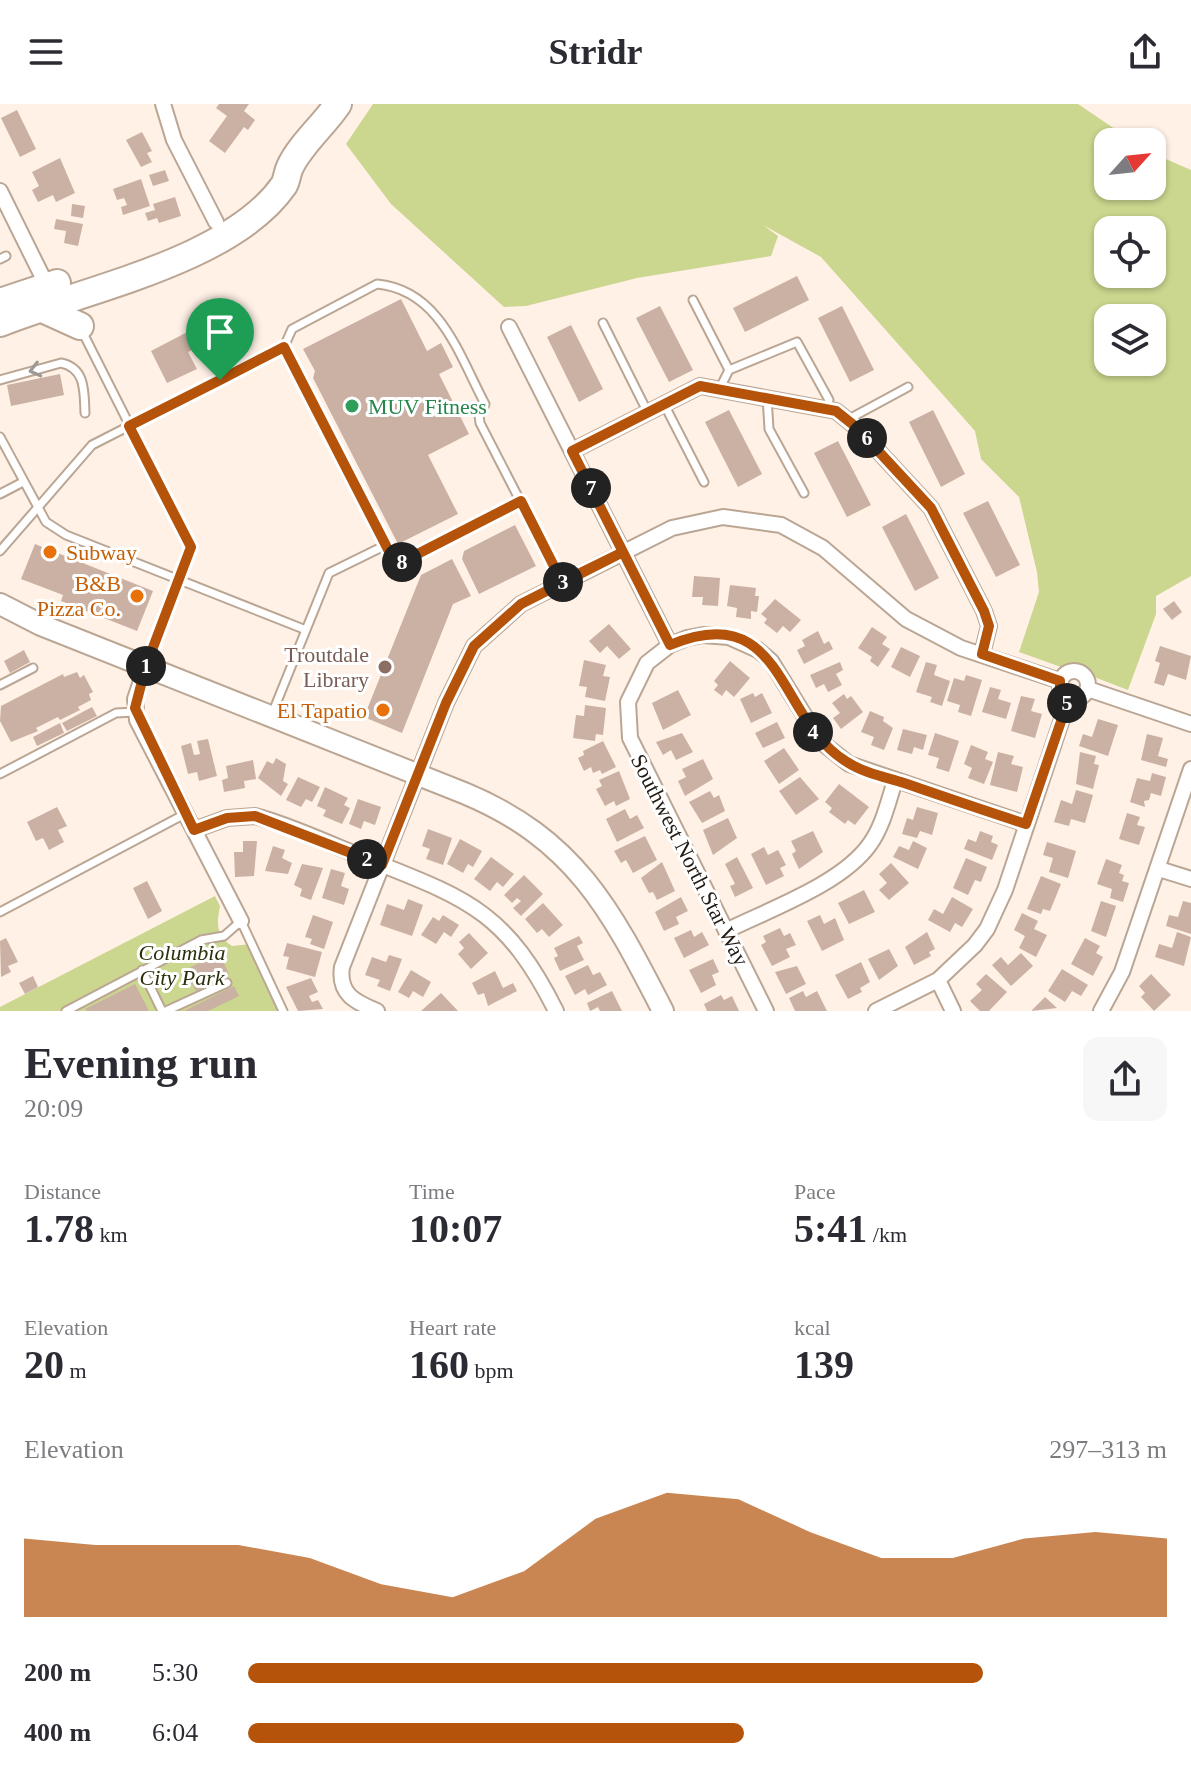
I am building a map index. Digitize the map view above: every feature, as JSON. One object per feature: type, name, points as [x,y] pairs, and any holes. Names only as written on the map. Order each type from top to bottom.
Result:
[{"type":"highway","points":[[0,302],[93,288],[166,265],[219,230],[275,173],[290,167],[338,104]]},
{"type":"highway","points":[[0,323],[43,297],[219,230]]},
{"type":"highway","points":[[80,326],[79,309],[93,288]]},
{"type":"highway","points":[[43,297],[80,326]]},
{"type":"main road","points":[[0,604],[41,625],[499,809],[563,856],[612,913],[663,1011]]},
{"type":"street","points":[[163,104],[174,140],[219,230]]},
{"type":"street","points":[[0,191],[43,297]]},
{"type":"street","points":[[509,327],[670,645],[687,638],[715,634],[741,640],[758,650],[779,670],[820,741],[849,764],[1026,824]]},
{"type":"street","points":[[572,451],[700,386],[836,411],[931,508],[984,611],[989,626],[982,654]]},
{"type":"street","points":[[377,1011],[350,998],[341,978],[446,703],[474,646],[506,614],[562,582],[672,528],[703,520],[739,517],[781,525],[823,548],[906,619],[961,648],[1060,681]]},
{"type":"street","name":"Southwest North Star Way","points":[[670,645],[647,663],[633,687],[628,702],[630,738],[766,1011]]},
{"type":"street","points":[[146,666],[135,699],[135,712],[241,921]]},
{"type":"street","points":[[1078,671],[1086,678],[1088,689],[1082,697],[1069,698],[1060,688],[1060,681],[1068,672],[1078,671]]},
{"type":"street","points":[[1088,689],[1191,724]]},
{"type":"street","points":[[876,1011],[938,980],[975,945],[996,914],[1069,698]]},
{"type":"street","points":[[1101,1011],[1122,972],[1191,769]]},
{"type":"street","points":[[726,931],[852,865],[881,824],[895,781]]},
{"type":"street","points":[[194,830],[227,818],[255,816],[449,891],[487,916],[523,954],[556,1011]]},
{"type":"street","points":[[1159,869],[1191,879]]},
{"type":"street","points":[[938,980],[953,1011]]},
{"type":"lane","points":[[0,559],[2,550],[92,445],[284,347],[292,329],[377,284],[392,286],[417,297],[445,326],[485,404],[479,415],[480,423],[562,582]]},
{"type":"lane","points":[[693,300],[729,370]]},
{"type":"lane","points":[[603,323],[648,413]]},
{"type":"lane","points":[[80,326],[191,547],[146,666]]},
{"type":"lane","points":[[720,388],[729,370],[797,342],[829,400],[826,409]]},
{"type":"lane","points":[[284,347],[396,565],[521,501]]},
{"type":"lane","points":[[1,379],[61,363],[69,364],[83,381],[85,413]]},
{"type":"lane","points":[[847,420],[908,387]]},
{"type":"lane","points":[[767,397],[769,429],[804,493]]},
{"type":"lane","points":[[664,404],[704,482]]},
{"type":"lane","points":[[0,437],[37,509],[46,522],[66,535],[306,630]]},
{"type":"lane","points":[[0,494],[23,482]]},
{"type":"lane","points":[[272,716],[329,573],[386,545]]},
{"type":"lane","points":[[0,685],[33,668]]},
{"type":"lane","points":[[0,774],[116,713],[135,712]]},
{"type":"lane","points":[[0,912],[185,814]]},
{"type":"lane","points":[[66,1011],[201,940],[224,936],[241,921],[283,1011]]},
{"type":"lane","points":[[142,970],[164,1011],[227,983]]},
{"type":"green space","points":[[373,104],[1078,104],[1113,128],[1094,128],[1094,200],[1166,200],[1166,159],[1191,170],[1191,576],[1156,596],[1156,614],[1128,690],[1094,677],[1080,664],[1061,667],[1019,652],[1039,592],[1019,497],[981,459],[975,431],[821,257],[763,225],[778,236],[771,256],[637,278],[526,306],[504,307],[391,204],[346,144]]},
{"type":"green space","name":"Columbia City Park","points":[[215,896],[220,906],[220,933],[232,946],[253,944],[287,1011],[0,1011],[0,1007]]},
{"type":"building","points":[[219,104],[249,104],[244,111],[255,120],[248,130],[244,127],[225,153],[209,141],[227,116],[216,108]]},
{"type":"building","points":[[17,110],[36,149],[20,157],[1,118]]},
{"type":"building","points":[[142,132],[152,151],[147,153],[152,162],[141,167],[126,140]]},
{"type":"building","points":[[60,158],[75,193],[56,202],[53,195],[38,202],[32,190],[39,186],[32,172]]},
{"type":"building","points":[[165,170],[169,181],[153,186],[149,175]]},
{"type":"building","points":[[141,179],[150,206],[123,215],[121,207],[127,205],[124,198],[117,200],[113,189]]},
{"type":"building","points":[[175,197],[181,216],[159,223],[157,218],[148,221],[145,213],[155,210],[153,204]]},
{"type":"building","points":[[72,204],[85,206],[83,218],[71,216]]},
{"type":"building","points":[[56,219],[83,224],[78,246],[64,243],[66,231],[54,229]]},
{"type":"building","points":[[797,276],[809,300],[745,332],[733,308]]},
{"type":"building","points":[[401,299],[427,351],[441,343],[453,367],[439,374],[469,434],[428,455],[458,514],[398,544],[313,378],[315,371],[303,349]]},
{"type":"building","points":[[660,306],[693,370],[669,382],[636,318]]},
{"type":"building","points":[[842,306],[874,370],[850,382],[818,318]]},
{"type":"building","points":[[571,325],[603,389],[579,402],[547,337]]},
{"type":"building","points":[[197,327],[205,343],[188,352],[197,369],[167,383],[151,351]]},
{"type":"building","points":[[60,374],[64,395],[11,406],[7,385]]},
{"type":"building","points":[[729,410],[762,474],[738,487],[705,422]]},
{"type":"building","points":[[933,410],[965,474],[941,487],[909,422]]},
{"type":"building","points":[[838,441],[871,505],[847,517],[814,453]]},
{"type":"building","points":[[988,501],[1020,565],[996,577],[963,513]]},
{"type":"building","points":[[906,514],[939,578],[915,591],[882,527]]},
{"type":"building","points":[[515,525],[536,566],[479,594],[462,559],[464,551]]},
{"type":"building","points":[[35,544],[153,591],[137,631],[61,601],[63,595],[21,579]]},
{"type":"building","points":[[452,559],[471,596],[453,604],[402,733],[364,717],[421,575]]},
{"type":"building","points":[[694,576],[720,578],[718,606],[702,605],[703,597],[692,597]]},
{"type":"building","points":[[730,585],[756,588],[755,596],[759,596],[757,612],[751,611],[751,619],[736,617],[737,608],[727,606]]},
{"type":"building","points":[[775,599],[801,620],[790,632],[783,626],[777,633],[764,623],[767,619],[761,614]]},
{"type":"building","points":[[1174,601],[1182,612],[1172,620],[1163,609]]},
{"type":"building","points":[[609,624],[631,649],[619,659],[607,646],[600,653],[589,641]]},
{"type":"building","points":[[872,627],[887,637],[882,644],[890,649],[878,667],[870,661],[872,657],[858,648]]},
{"type":"building","points":[[818,631],[824,644],[829,641],[833,649],[804,664],[797,650],[805,646],[802,640]]},
{"type":"building","points":[[1160,646],[1191,656],[1186,680],[1168,674],[1164,686],[1154,683],[1160,663],[1155,661]]},
{"type":"building","points":[[901,647],[920,656],[910,677],[891,667]]},
{"type":"building","points":[[24,650],[30,662],[10,673],[4,661]]},
{"type":"building","points":[[584,660],[606,665],[603,676],[610,677],[605,701],[585,697],[587,687],[579,686]]},
{"type":"building","points":[[730,661],[750,678],[734,697],[726,690],[722,696],[714,690],[718,685],[714,681]]},
{"type":"building","points":[[840,662],[843,670],[836,674],[842,685],[828,692],[824,684],[816,688],[810,675]]},
{"type":"building","points":[[926,662],[937,665],[934,675],[950,681],[942,706],[930,702],[932,697],[916,692]]},
{"type":"building","points":[[77,672],[80,678],[84,675],[93,692],[89,694],[91,700],[78,707],[80,710],[60,720],[58,717],[36,728],[38,731],[11,742],[0,721],[1,706],[63,674],[64,677]]},
{"type":"building","points":[[966,675],[982,680],[971,716],[958,712],[960,705],[947,701],[954,678],[964,681]]},
{"type":"building","points":[[990,687],[1001,690],[998,699],[1011,703],[1006,719],[982,712]]},
{"type":"building","points":[[678,690],[691,715],[663,730],[652,703]]},
{"type":"building","points":[[753,693],[755,697],[762,693],[772,713],[751,723],[740,699]]},
{"type":"building","points":[[844,694],[847,699],[851,696],[863,712],[841,729],[833,718],[840,713],[832,703]]},
{"type":"building","points":[[1021,696],[1035,699],[1031,711],[1042,714],[1035,738],[1011,731]]},
{"type":"building","points":[[585,705],[606,708],[603,735],[596,734],[595,741],[573,738],[576,715],[584,716]]},
{"type":"building","points":[[92,707],[97,716],[67,731],[62,723]]},
{"type":"building","points":[[870,711],[884,717],[883,721],[893,728],[884,750],[871,745],[874,737],[861,732]]},
{"type":"building","points":[[1098,719],[1118,725],[1108,756],[1079,746],[1083,734],[1092,737]]},
{"type":"building","points":[[777,722],[785,738],[763,748],[755,733]]},
{"type":"building","points":[[60,723],[64,733],[37,746],[33,737]]},
{"type":"building","points":[[903,729],[927,735],[923,750],[914,747],[912,754],[897,750]]},
{"type":"building","points":[[682,733],[693,752],[676,760],[671,750],[663,755],[656,742]]},
{"type":"building","points":[[935,733],[959,741],[949,772],[936,768],[939,758],[928,755]]},
{"type":"building","points":[[1147,734],[1163,738],[1158,756],[1168,759],[1166,767],[1141,760]]},
{"type":"building","points":[[208,739],[217,776],[199,781],[197,772],[188,774],[181,746],[191,743],[194,755],[200,754],[197,741]]},
{"type":"building","points":[[603,741],[616,767],[602,774],[600,770],[593,773],[591,767],[584,771],[578,758],[584,755],[583,751]]},
{"type":"building","points":[[971,745],[988,752],[985,759],[993,762],[984,784],[968,778],[972,768],[964,764]]},
{"type":"building","points":[[784,748],[799,770],[779,784],[764,761]]},
{"type":"building","points":[[998,752],[1014,756],[1011,764],[1023,767],[1017,792],[990,785]]},
{"type":"building","points":[[1080,752],[1096,756],[1094,764],[1099,765],[1093,789],[1076,784]]},
{"type":"building","points":[[276,758],[286,764],[283,781],[288,784],[281,796],[258,778],[267,761],[273,764]]},
{"type":"building","points":[[703,759],[713,779],[685,796],[678,781],[686,777],[682,769]]},
{"type":"building","points":[[253,760],[256,779],[244,781],[245,788],[224,792],[222,780],[228,778],[226,766]]},
{"type":"building","points":[[619,771],[630,799],[616,806],[614,801],[605,806],[596,789],[602,786],[599,780]]},
{"type":"building","points":[[1152,773],[1166,777],[1161,796],[1151,793],[1149,800],[1144,801],[1145,807],[1130,802],[1137,778],[1150,781]]},
{"type":"building","points":[[298,777],[320,787],[312,802],[306,799],[301,807],[286,800]]},
{"type":"building","points":[[800,777],[819,799],[796,815],[779,791]]},
{"type":"building","points":[[839,784],[869,807],[855,825],[848,820],[845,824],[829,812],[832,808],[825,802]]},
{"type":"building","points":[[325,787],[348,798],[344,805],[350,808],[342,824],[323,816],[326,810],[317,806]]},
{"type":"building","points":[[1076,790],[1093,795],[1085,823],[1071,819],[1069,826],[1054,822],[1061,800],[1072,804]]},
{"type":"building","points":[[710,791],[714,798],[719,795],[725,811],[702,823],[689,802]]},
{"type":"building","points":[[358,799],[381,807],[375,825],[364,821],[361,829],[349,824]]},
{"type":"building","points":[[57,807],[67,826],[58,830],[64,842],[49,850],[43,838],[36,841],[27,822]]},
{"type":"building","points":[[917,807],[938,813],[932,835],[920,831],[917,838],[902,834],[907,818],[913,820]]},
{"type":"building","points":[[625,809],[630,819],[637,815],[644,828],[617,842],[606,819]]},
{"type":"building","points":[[1127,813],[1140,817],[1137,825],[1145,827],[1139,845],[1119,839]]},
{"type":"building","points":[[728,818],[737,838],[713,855],[703,830]]},
{"type":"building","points":[[428,829],[452,838],[443,865],[426,859],[430,849],[422,846]]},
{"type":"building","points":[[813,831],[823,852],[799,869],[792,854],[796,851],[791,841]]},
{"type":"building","points":[[980,831],[993,836],[991,842],[998,845],[992,860],[964,849],[968,839],[976,842]]},
{"type":"building","points":[[645,836],[657,860],[633,873],[626,860],[621,863],[614,851]]},
{"type":"building","points":[[460,839],[482,851],[473,867],[468,864],[463,873],[447,864]]},
{"type":"building","points":[[243,841],[257,841],[254,876],[235,877],[234,852],[243,852]]},
{"type":"building","points":[[913,841],[927,848],[918,869],[893,857],[899,846],[909,850]]},
{"type":"building","points":[[1047,842],[1076,851],[1068,878],[1049,872],[1053,858],[1043,855]]},
{"type":"building","points":[[273,846],[285,850],[282,858],[292,863],[288,874],[265,871]]},
{"type":"building","points":[[764,847],[768,855],[778,850],[786,865],[780,868],[784,876],[766,885],[751,854]]},
{"type":"building","points":[[491,857],[514,874],[503,887],[497,882],[490,891],[474,879]]},
{"type":"building","points":[[737,857],[753,888],[735,897],[730,886],[735,884],[725,864]]},
{"type":"building","points":[[966,858],[987,867],[981,882],[975,880],[968,895],[953,888]]},
{"type":"building","points":[[1106,859],[1122,865],[1119,873],[1124,875],[1122,881],[1129,883],[1123,902],[1110,898],[1112,889],[1097,884]]},
{"type":"building","points":[[662,862],[675,891],[657,900],[641,878]]},
{"type":"building","points":[[891,863],[909,883],[889,900],[879,890],[887,883],[879,874]]},
{"type":"building","points":[[302,864],[323,868],[311,900],[300,896],[302,889],[294,885]]},
{"type":"building","points":[[331,869],[345,873],[341,886],[349,889],[344,905],[322,898]]},
{"type":"building","points":[[524,875],[543,894],[521,916],[513,908],[521,901],[517,898],[512,903],[504,895]]},
{"type":"building","points":[[1041,876],[1061,884],[1050,911],[1043,909],[1041,914],[1027,909]]},
{"type":"building","points":[[147,881],[162,911],[148,919],[133,888]]},
{"type":"building","points":[[864,890],[875,912],[849,924],[838,903]]},
{"type":"building","points":[[681,897],[688,911],[676,917],[679,924],[664,931],[655,912]]},
{"type":"building","points":[[952,897],[973,909],[962,927],[955,923],[950,932],[928,920],[934,909],[943,914]]},
{"type":"building","points":[[408,899],[423,905],[412,936],[380,925],[387,904],[404,910]]},
{"type":"building","points":[[1101,901],[1116,906],[1106,937],[1091,931]]},
{"type":"building","points":[[1183,901],[1191,903],[1191,934],[1166,926],[1169,915],[1178,917]]},
{"type":"building","points":[[543,903],[563,925],[549,937],[542,929],[537,933],[525,919]]},
{"type":"building","points":[[1022,913],[1038,921],[1034,929],[1047,935],[1036,957],[1019,948],[1025,936],[1014,930]]},
{"type":"building","points":[[313,915],[333,922],[324,949],[310,944],[312,939],[305,937]]},
{"type":"building","points":[[443,915],[459,925],[451,937],[444,932],[436,944],[421,935],[433,917],[439,921]]},
{"type":"building","points":[[820,915],[824,924],[835,918],[844,940],[822,951],[807,921]]},
{"type":"building","points":[[780,928],[784,936],[790,933],[796,945],[786,949],[790,957],[772,966],[761,945],[766,942],[763,936]]},
{"type":"building","points":[[691,930],[694,937],[702,932],[709,945],[684,958],[674,938]]},
{"type":"building","points":[[927,932],[935,949],[929,952],[931,956],[914,965],[905,947]]},
{"type":"building","points":[[1177,932],[1191,937],[1184,966],[1155,957],[1159,944],[1172,948]]},
{"type":"building","points":[[469,933],[488,953],[471,969],[458,954],[464,948],[459,942]]},
{"type":"building","points":[[579,936],[583,943],[577,946],[584,960],[560,971],[554,958],[558,956],[554,948]]},
{"type":"building","points":[[6,938],[18,962],[8,966],[11,972],[1,977],[0,941]]},
{"type":"building","points":[[1085,938],[1100,946],[1096,953],[1103,957],[1093,976],[1071,964]]},
{"type":"building","points":[[287,943],[322,952],[315,977],[286,969],[289,957],[283,956]]},
{"type":"building","points":[[889,949],[898,966],[879,980],[868,959]]},
{"type":"building","points":[[219,953],[229,974],[196,991],[192,984],[189,985],[185,970]]},
{"type":"building","points":[[1021,953],[1033,966],[1011,986],[992,965],[1001,957],[1008,965]]},
{"type":"building","points":[[389,955],[402,959],[390,991],[377,986],[380,980],[365,975],[372,957],[386,962]]},
{"type":"building","points":[[713,959],[719,972],[712,975],[716,985],[701,993],[689,970]]},
{"type":"building","points":[[861,962],[870,982],[860,988],[862,992],[848,999],[835,975]]},
{"type":"building","points":[[588,965],[593,975],[600,972],[607,985],[588,995],[585,989],[575,995],[565,976]]},
{"type":"building","points":[[797,966],[806,984],[786,994],[775,972]]},
{"type":"building","points":[[1062,969],[1088,985],[1081,996],[1072,991],[1065,1002],[1048,991]]},
{"type":"building","points":[[411,970],[431,982],[423,997],[413,991],[409,998],[398,992]]},
{"type":"building","points":[[495,971],[503,988],[513,983],[517,991],[488,1006],[484,993],[478,995],[472,983]]},
{"type":"building","points":[[986,974],[1007,992],[989,1011],[980,1011],[970,1001],[982,990],[976,984]]},
{"type":"building","points":[[1151,974],[1171,995],[1154,1011],[1141,997],[1145,993],[1139,986]]},
{"type":"building","points":[[33,976],[38,987],[25,994],[19,983]]},
{"type":"building","points":[[311,978],[318,992],[309,996],[312,1002],[318,1000],[323,1009],[298,1011],[286,987]]},
{"type":"building","points":[[135,984],[149,1011],[85,1009]]},
{"type":"building","points":[[234,986],[239,996],[208,1011],[184,1011]]},
{"type":"building","points":[[612,991],[622,1011],[600,1011],[598,1007],[590,1011],[587,1003]]},
{"type":"building","points":[[803,991],[806,997],[817,991],[827,1011],[795,1011],[789,998]]},
{"type":"building","points":[[441,993],[458,1011],[421,1011]]},
{"type":"building","points":[[721,995],[724,1000],[732,996],[739,1011],[707,1011],[704,1004]]},
{"type":"building","points":[[1045,997],[1057,1008],[1031,1011]]},
{"type":"place","name":"MUV Fitness","points":[[352,406]]},
{"type":"place","name":"Subway","points":[[50,552]]},
{"type":"place","name":"B&B Pizza Co.","points":[[137,596]]},
{"type":"place","name":"Troutdale Library","points":[[385,667]]},
{"type":"place","name":"El Tapatio","points":[[383,710]]},
{"type":"route","points":[[220,380],[129,426],[191,547],[187,565],[146,666],[135,708],[137,720],[194,830],[227,818],[255,816],[382,865],[446,703],[474,646],[489,629],[521,604],[623,552],[670,645],[687,638],[715,634],[741,640],[758,650],[779,670],[820,741],[849,764],[1026,824],[1069,698],[1063,694],[1060,681],[982,654],[989,626],[984,611],[931,508],[856,427],[836,411],[700,386],[572,451],[623,552],[562,582],[521,501],[396,565],[284,347],[220,380]]}]
